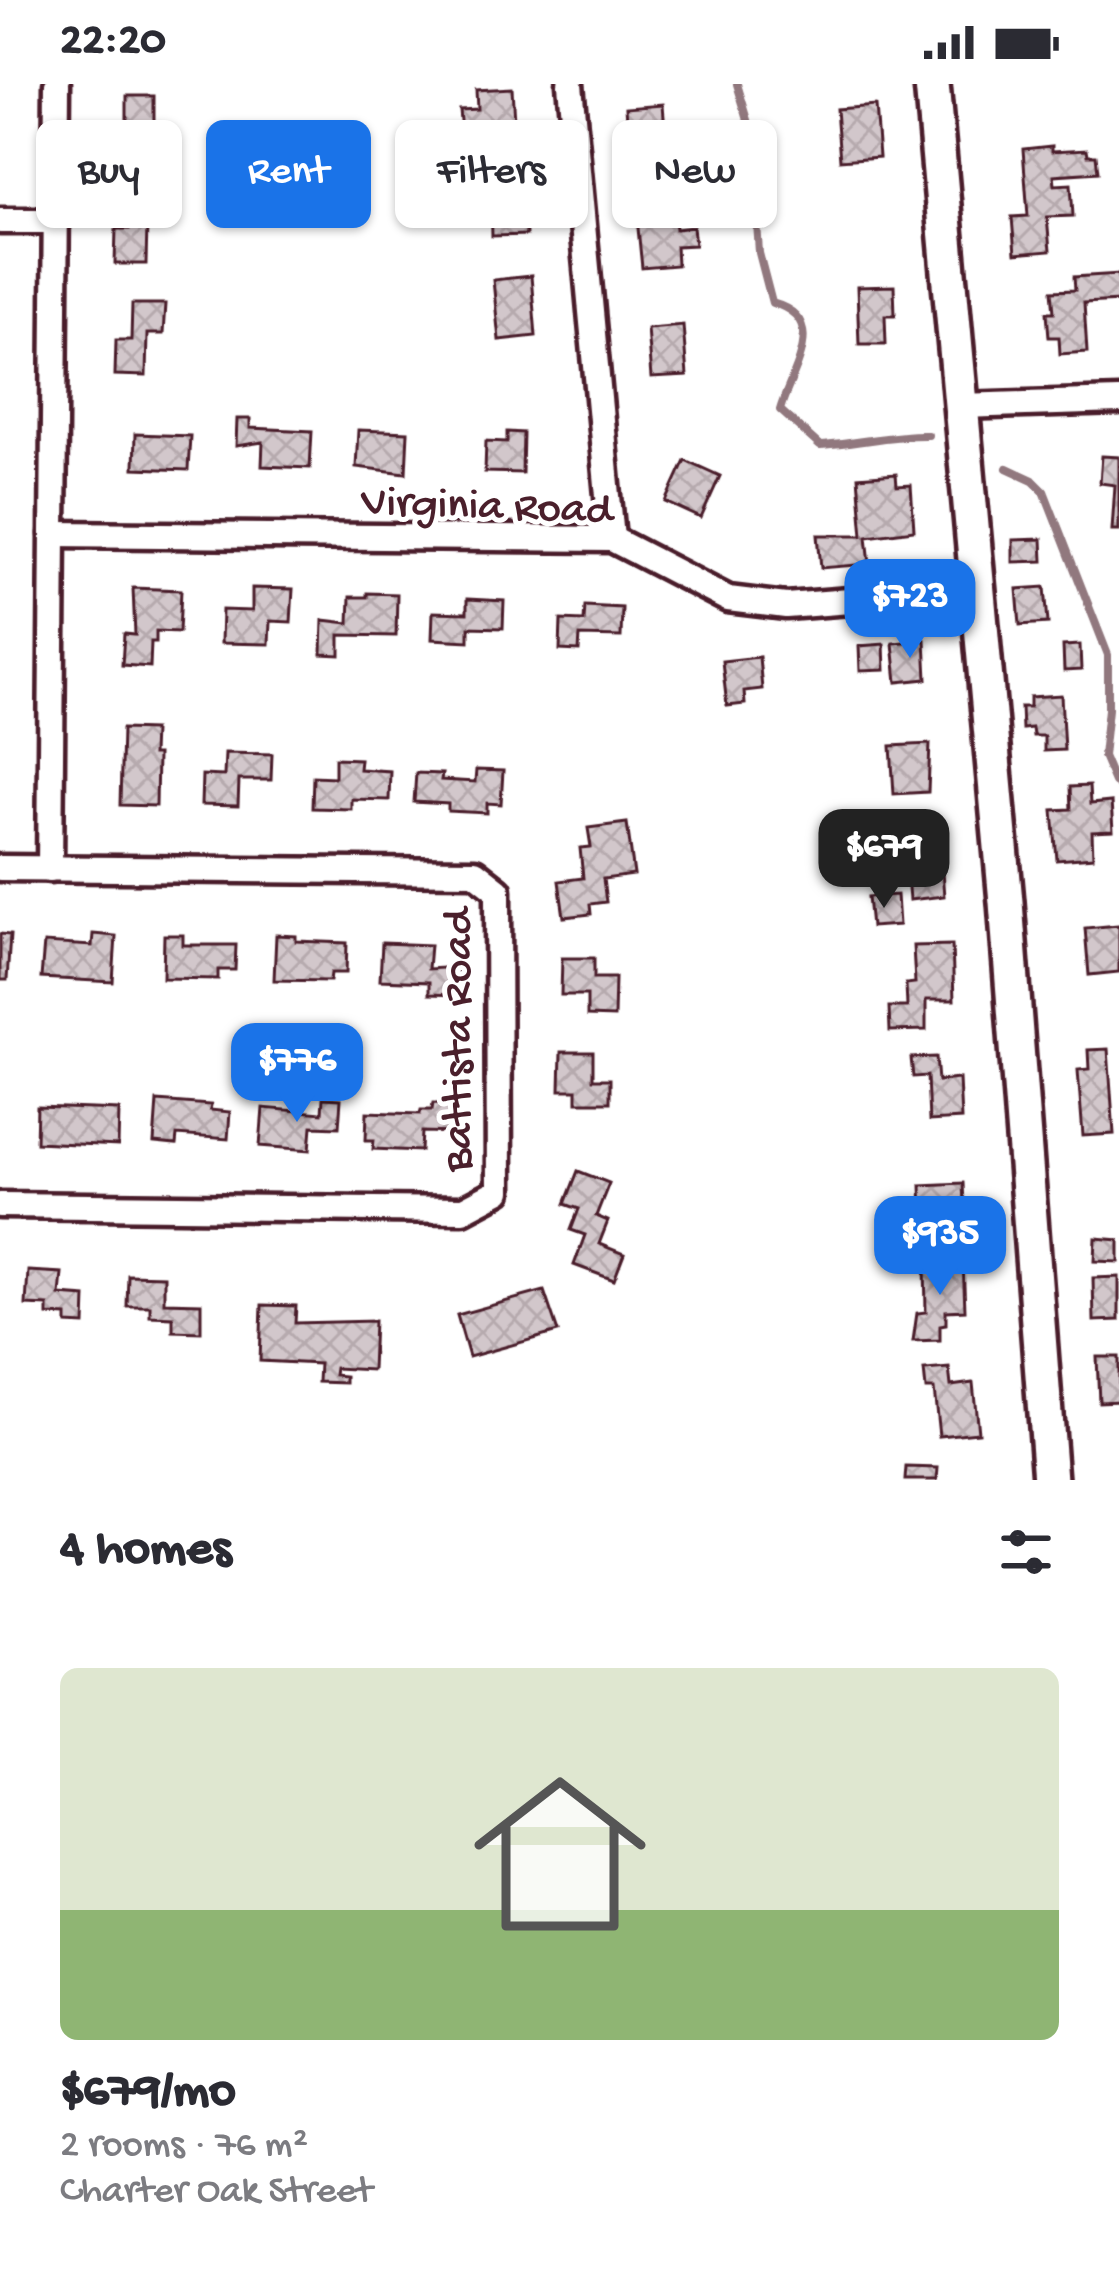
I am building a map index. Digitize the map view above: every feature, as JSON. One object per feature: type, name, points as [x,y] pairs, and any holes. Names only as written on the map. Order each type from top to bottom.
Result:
[{"type":"main road","points":[[932,84],[1010,948],[1050,1480]]},
{"type":"street","points":[[58,84],[58,120]]},
{"type":"street","points":[[570,84],[612,538]]},
{"type":"street","points":[[0,221],[36,220]]},
{"type":"street","points":[[50,869],[58,228]]},
{"type":"street","points":[[961,406],[1119,401]]},
{"type":"street","name":"Virginia Road","points":[[53,534],[612,538],[728,599],[786,606],[977,591]]},
{"type":"street","name":"Battista Road","points":[[0,868],[475,872],[498,890],[499,1190],[463,1210],[0,1205]]},
{"type":"building","points":[[512,88],[514,120],[460,120],[459,110],[477,109],[476,90]]},
{"type":"building","points":[[127,96],[154,96],[154,120],[127,120]]},
{"type":"building","points":[[663,104],[664,120],[627,120],[626,107]]},
{"type":"building","points":[[875,106],[879,157],[840,160],[836,109]]},
{"type":"building","points":[[1052,146],[1052,151],[1087,149],[1088,155],[1096,155],[1098,172],[1054,175],[1055,185],[1071,184],[1073,216],[1047,217],[1050,251],[1015,254],[1012,217],[1028,216],[1023,149]]},
{"type":"building","points":[[147,228],[146,264],[115,264],[116,229]]},
{"type":"building","points":[[492,228],[526,228],[526,235],[492,236]]},
{"type":"building","points":[[638,228],[693,228],[695,245],[676,246],[677,265],[642,268]]},
{"type":"building","points":[[1119,274],[1119,301],[1084,303],[1087,352],[1060,354],[1059,337],[1049,337],[1047,312],[1054,312],[1052,291],[1075,290],[1074,277]]},
{"type":"building","points":[[531,276],[536,336],[499,340],[493,280]]},
{"type":"building","points":[[894,286],[895,315],[885,315],[886,344],[859,344],[857,287]]},
{"type":"building","points":[[132,304],[165,304],[163,334],[147,334],[146,376],[115,375],[116,340],[131,340]]},
{"type":"building","points":[[683,325],[687,376],[651,378],[647,328]]},
{"type":"building","points":[[237,419],[250,419],[250,428],[312,431],[310,468],[262,466],[263,442],[236,446]]},
{"type":"building","points":[[358,430],[408,432],[406,473],[356,467]]},
{"type":"building","points":[[507,432],[523,433],[522,473],[485,472],[486,441],[507,442]]},
{"type":"building","points":[[135,434],[190,436],[188,470],[134,468]]},
{"type":"building","points":[[1102,456],[1119,457],[1119,530],[1112,530],[1115,485],[1100,483]]},
{"type":"building","points":[[685,460],[720,476],[701,518],[666,502]]},
{"type":"building","points":[[896,474],[897,486],[911,485],[914,530],[867,536],[870,564],[821,568],[818,535],[863,535],[858,477]]},
{"type":"building","points":[[1042,539],[1043,561],[1013,562],[1013,540]]},
{"type":"building","points":[[1045,587],[1048,623],[1020,625],[1017,589]]},
{"type":"building","points":[[133,588],[181,590],[179,632],[156,631],[150,667],[122,665],[124,634],[135,635]]},
{"type":"building","points":[[252,588],[293,589],[291,622],[270,621],[269,644],[221,643],[222,610],[252,611]]},
{"type":"building","points":[[367,593],[397,594],[396,636],[340,635],[340,655],[322,654],[323,620],[349,623],[350,597],[367,597]]},
{"type":"building","points":[[467,599],[504,601],[503,628],[469,627],[469,641],[432,639],[433,612],[467,613]]},
{"type":"building","points":[[585,606],[622,608],[621,637],[580,636],[579,651],[560,650],[561,620],[584,621]]},
{"type":"building","points":[[925,640],[927,679],[897,682],[893,643]]},
{"type":"building","points":[[884,644],[885,670],[860,671],[859,646]]},
{"type":"building","points":[[1080,645],[1081,670],[1064,671],[1063,646]]},
{"type":"building","points":[[759,657],[762,689],[744,691],[745,704],[727,706],[722,661]]},
{"type":"building","points":[[1061,695],[1064,750],[1044,751],[1044,736],[1033,736],[1032,728],[1022,729],[1021,707],[1030,707],[1030,697]]},
{"type":"building","points":[[122,729],[153,730],[156,806],[120,805]]},
{"type":"building","points":[[930,744],[928,792],[894,794],[891,746]]},
{"type":"building","points":[[225,753],[272,754],[271,780],[239,780],[238,806],[201,805],[202,775],[224,776]]},
{"type":"building","points":[[335,758],[360,759],[359,769],[390,771],[389,800],[351,799],[351,809],[312,808],[313,776],[335,777]]},
{"type":"building","points":[[476,770],[503,771],[501,804],[487,803],[487,813],[448,811],[448,804],[414,802],[416,773],[475,782]]},
{"type":"building","points":[[1089,786],[1090,804],[1111,802],[1113,831],[1092,832],[1093,857],[1057,860],[1053,810],[1071,809],[1070,787]]},
{"type":"building","points":[[627,823],[634,875],[603,879],[606,902],[590,904],[591,914],[564,917],[559,881],[583,878],[580,848],[591,847],[588,828]]},
{"type":"building","points":[[940,848],[944,896],[909,900],[905,851]]},
{"type":"building","points":[[897,895],[899,925],[871,927],[868,897]]},
{"type":"building","points":[[1119,925],[1119,972],[1089,975],[1085,928]]},
{"type":"building","points":[[0,934],[10,935],[7,980],[0,980]]},
{"type":"building","points":[[93,934],[116,936],[113,982],[41,978],[44,943],[92,946]]},
{"type":"building","points":[[164,935],[183,935],[183,945],[236,945],[235,970],[218,970],[218,979],[163,978]]},
{"type":"building","points":[[276,935],[296,936],[296,941],[347,943],[346,973],[331,973],[330,981],[274,980]]},
{"type":"building","points":[[382,943],[430,945],[428,969],[459,967],[458,995],[429,994],[429,982],[380,980]]},
{"type":"building","points":[[952,945],[954,1000],[926,1000],[926,1030],[890,1031],[889,1007],[907,1007],[906,984],[915,983],[913,946]]},
{"type":"building","points":[[562,958],[594,958],[594,978],[615,978],[614,1017],[587,1016],[587,995],[561,995]]},
{"type":"building","points":[[1108,1049],[1114,1134],[1083,1136],[1078,1070],[1089,1069],[1088,1050]]},
{"type":"building","points":[[561,1052],[593,1052],[593,1079],[610,1079],[610,1102],[577,1102],[577,1090],[560,1090]]},
{"type":"building","points":[[936,1057],[938,1081],[959,1079],[961,1119],[929,1121],[927,1076],[913,1077],[911,1058]]},
{"type":"building","points":[[323,1098],[341,1099],[339,1127],[312,1126],[310,1150],[260,1146],[263,1108],[322,1113]]},
{"type":"building","points":[[157,1101],[211,1105],[210,1110],[230,1112],[228,1139],[177,1135],[176,1145],[154,1143]]},
{"type":"building","points":[[433,1103],[458,1104],[457,1133],[422,1132],[421,1151],[373,1149],[374,1140],[366,1140],[367,1112],[420,1114],[432,1110]]},
{"type":"building","points":[[37,1107],[119,1110],[118,1146],[36,1142]]},
{"type":"building","points":[[578,1171],[609,1183],[596,1216],[608,1221],[599,1244],[624,1254],[614,1280],[574,1265],[585,1235],[571,1230],[579,1209],[565,1204]]},
{"type":"building","points":[[963,1183],[965,1225],[934,1227],[933,1213],[922,1213],[921,1185]]},
{"type":"building","points":[[1096,1238],[1119,1240],[1119,1262],[1095,1261]]},
{"type":"building","points":[[963,1261],[965,1310],[946,1311],[940,1340],[913,1341],[917,1313],[926,1312],[925,1263]]},
{"type":"building","points":[[28,1271],[62,1273],[60,1295],[86,1297],[85,1325],[67,1324],[67,1316],[48,1315],[48,1306],[26,1305]]},
{"type":"building","points":[[128,1275],[164,1276],[164,1302],[201,1303],[201,1332],[173,1331],[173,1317],[150,1316],[150,1306],[127,1306]]},
{"type":"building","points":[[1119,1277],[1119,1320],[1094,1321],[1093,1278]]},
{"type":"building","points":[[544,1291],[558,1332],[469,1357],[457,1315]]},
{"type":"building","points":[[262,1305],[296,1306],[295,1323],[374,1321],[372,1370],[335,1368],[334,1375],[345,1376],[345,1383],[318,1382],[319,1364],[260,1361]]},
{"type":"building","points":[[1097,1357],[1119,1357],[1119,1401],[1099,1402]]},
{"type":"building","points":[[949,1368],[951,1386],[973,1383],[978,1432],[939,1436],[934,1389],[926,1389],[924,1370]]},
{"type":"building","points":[[906,1467],[938,1468],[937,1480],[905,1480]]},
{"type":"waterway","points":[[737,84],[751,130],[759,253],[772,303],[790,311],[804,334],[780,410],[820,446],[928,435]]},
{"type":"waterway","points":[[1007,468],[1044,491],[1108,655],[1103,756],[1119,785]]}]
